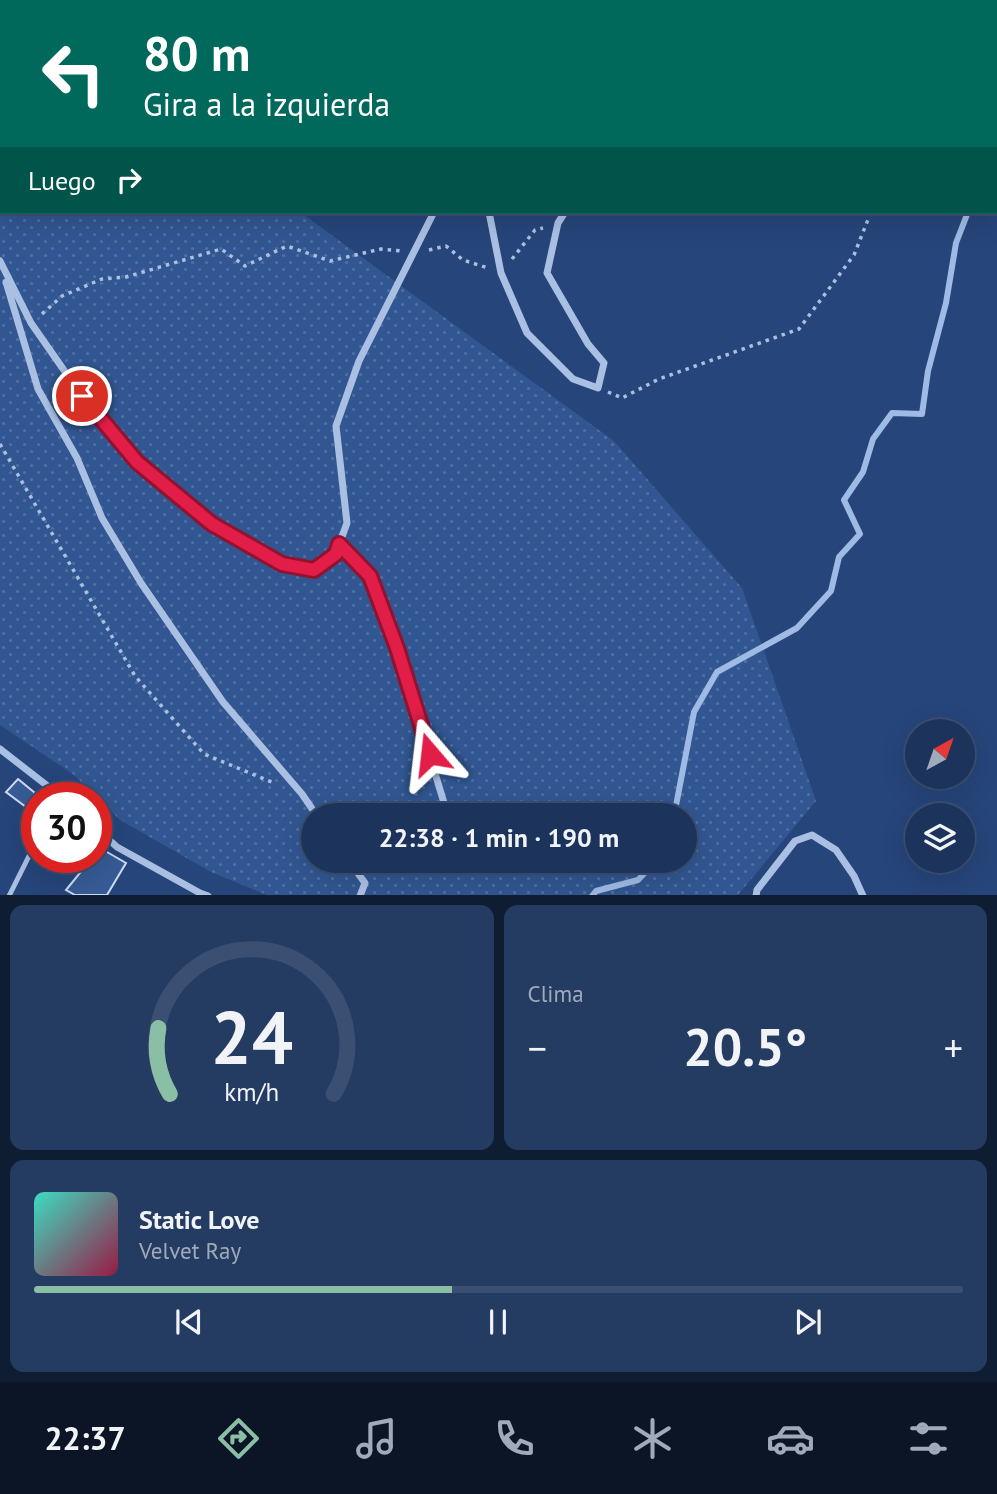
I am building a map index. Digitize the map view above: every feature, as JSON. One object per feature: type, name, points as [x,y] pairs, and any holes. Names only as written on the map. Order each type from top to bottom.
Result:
[{"type":"street","points":[[1,264],[31,323],[82,396],[137,462],[212,524],[282,564],[314,570],[336,554],[347,523],[336,426],[359,361],[433,214]]},
{"type":"street","points":[[489,214],[501,273],[527,333],[573,379],[598,388],[604,363],[588,344],[547,273],[558,223],[564,214]]},
{"type":"street","points":[[1,264],[38,389],[77,458],[102,518],[141,583],[223,702],[308,803]]},
{"type":"street","points":[[339,544],[370,576],[397,648],[444,803]]},
{"type":"street","points":[[0,749],[41,782]]},
{"type":"street","points":[[756,895],[757,890],[795,841],[812,835],[836,850],[863,895]]},
{"type":"street","points":[[112,842],[202,895]]},
{"type":"street","points":[[358,873],[365,883],[360,895]]},
{"type":"lane","points":[[9,895],[21,871]]},
{"type":"path","points":[[598,388],[622,398],[659,379],[799,329],[854,255],[870,214]]},
{"type":"path","points":[[31,323],[62,296],[102,279],[127,277],[221,248],[245,266],[287,246],[330,261],[381,249],[415,253],[446,246],[463,260],[501,273],[536,230],[558,223]]},
{"type":"path","points":[[0,444],[135,676],[204,754],[277,784]]},
{"type":"shaded area","points":[[0,214],[303,214],[614,441],[742,588],[816,801],[738,895],[267,895],[211,872],[120,820],[112,812],[112,782],[81,782],[0,725]]},
{"type":"building","points":[[18,779],[22,782],[21,803],[6,792]]},
{"type":"building","points":[[112,855],[126,863],[107,895],[75,895],[66,890],[80,873],[112,873]]},
{"type":"waterway","points":[[676,803],[694,712],[717,672],[797,628],[831,591],[839,557],[860,534],[844,500],[863,472],[873,439],[892,413],[922,414],[928,371],[946,303],[956,243],[967,214]]},
{"type":"waterway","points":[[593,895],[596,891],[638,880],[645,873]]},
{"type":"route","points":[[82,396],[137,462],[212,524],[282,564],[314,570],[336,554],[339,544],[370,576],[397,648],[430,754]]}]
